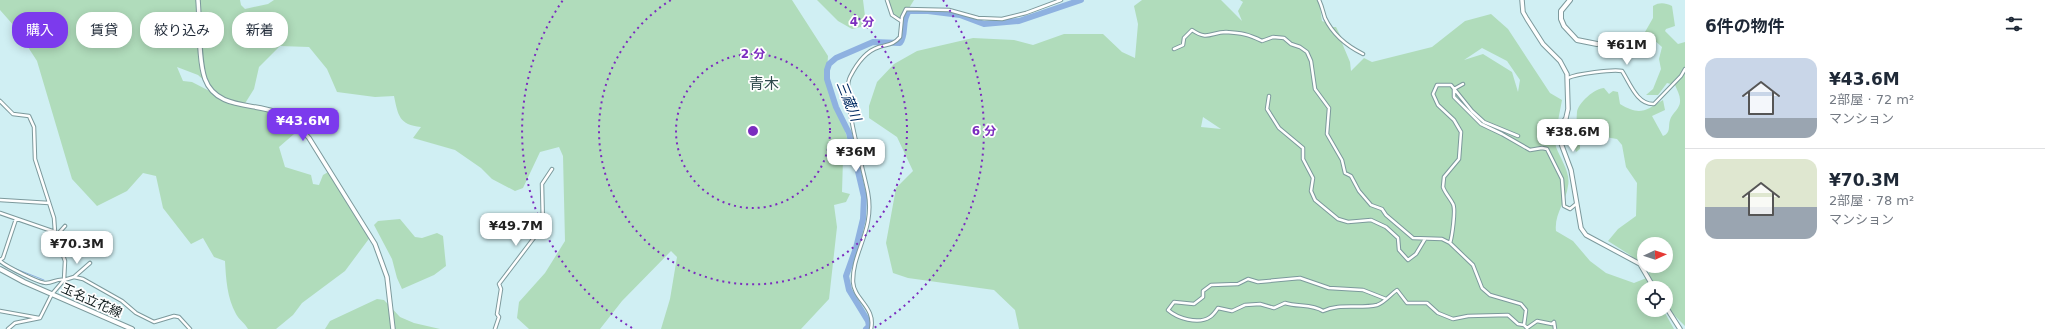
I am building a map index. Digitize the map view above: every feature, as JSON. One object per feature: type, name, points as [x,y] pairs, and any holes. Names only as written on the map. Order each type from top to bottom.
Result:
[{"type":"main road","points":[[1570,0],[1561,11],[1561,19],[1564,26],[1576,40],[1597,44]]},
{"type":"main road","name":"玉名立花線","points":[[0,269],[52,294],[132,329]]},
{"type":"street","points":[[198,0],[203,71],[208,85],[218,96],[227,101],[282,114],[296,123],[309,138],[371,236],[387,277],[393,329]]},
{"type":"street","points":[[887,0],[892,15],[901,21]]},
{"type":"street","points":[[871,329],[871,318],[867,307],[853,286],[855,267],[867,231],[869,215],[868,195],[853,124],[848,83],[862,58],[878,47],[890,46],[897,41],[900,37],[902,14],[906,9],[949,10],[978,18],[1002,19],[1026,13],[1061,0]]},
{"type":"street","points":[[1319,0],[1326,20],[1337,37],[1344,44],[1363,54]]},
{"type":"street","points":[[1522,0],[1523,12],[1527,19],[1543,44],[1566,69],[1568,78],[1568,113],[1558,132],[1560,143],[1571,170],[1576,204],[1583,232],[1640,264],[1650,281]]},
{"type":"street","points":[[1174,49],[1183,46],[1184,38],[1192,30],[1199,35],[1207,37],[1224,32],[1246,33],[1262,41],[1273,37],[1284,38],[1291,44],[1308,52],[1311,61],[1315,89],[1329,108],[1327,134],[1342,160],[1345,173],[1351,176],[1359,191],[1371,205],[1382,209],[1413,238],[1442,239],[1450,243],[1473,265],[1482,288],[1490,295],[1521,304],[1526,310],[1526,327]]},
{"type":"street","points":[[1568,78],[1584,74],[1605,73],[1616,70],[1622,71],[1637,96],[1644,102],[1654,104],[1681,76],[1685,69]]},
{"type":"street","points":[[1463,84],[1456,88],[1454,97],[1481,124],[1530,150],[1542,148],[1547,149],[1562,179],[1564,206],[1570,209],[1576,204]]},
{"type":"street","points":[[1450,243],[1451,225],[1455,213],[1453,204],[1443,187],[1444,177],[1459,159],[1461,132],[1454,120],[1438,105],[1433,94],[1437,85],[1451,85],[1456,88],[1472,111],[1484,122],[1518,136]]},
{"type":"street","points":[[1269,96],[1267,109],[1279,128],[1303,148],[1303,160],[1313,178],[1311,192],[1315,200],[1338,220],[1348,222],[1371,220],[1386,227],[1398,238],[1399,250],[1408,260],[1416,254],[1425,239]]},
{"type":"street","points":[[0,101],[13,114],[29,116],[31,120],[34,133],[34,155],[54,218],[56,234],[65,261],[64,280],[52,294],[40,318]]},
{"type":"street","points":[[495,329],[499,317],[497,314],[501,289],[499,284],[543,226],[542,184],[552,169]]},
{"type":"street","points":[[0,200],[49,203]]},
{"type":"street","points":[[0,213],[56,234]]},
{"type":"street","points":[[16,219],[3,258],[0,261],[8,267],[46,283],[74,277],[90,263]]},
{"type":"street","points":[[56,234],[65,226]]},
{"type":"street","points":[[74,277],[83,279],[122,301],[136,313],[154,322],[174,316],[179,317],[190,329]]},
{"type":"street","points":[[1386,299],[1363,290],[1330,288],[1300,278],[1258,282],[1248,279],[1238,284],[1211,285],[1203,291],[1203,297],[1194,304],[1174,302],[1168,310],[1175,316],[1195,320],[1209,318],[1218,308],[1232,311],[1245,305],[1260,304],[1274,308],[1285,303],[1296,306],[1316,307],[1323,311],[1331,307],[1351,308],[1378,304],[1386,299],[1397,290],[1407,304],[1427,303],[1438,313],[1453,319],[1468,316],[1508,315],[1518,324],[1526,327],[1537,321],[1552,324],[1554,322],[1555,329]]},
{"type":"street","points":[[0,311],[40,318]]},
{"type":"street","points":[[1672,317],[1680,329]]},
{"type":"street","points":[[8,329],[15,323],[40,318]]},
{"type":"green space","points":[[0,0],[240,0],[241,5],[245,9],[268,4],[274,0],[792,0],[828,56],[827,70],[830,93],[843,123],[850,149],[843,159],[842,192],[850,194],[846,202],[834,205],[837,227],[829,299],[801,329],[661,329],[670,299],[677,257],[671,251],[622,301],[600,329],[529,329],[517,318],[519,302],[545,273],[565,241],[563,156],[559,147],[540,152],[523,188],[515,191],[492,179],[481,168],[455,150],[413,138],[421,127],[408,124],[401,118],[398,114],[394,96],[375,97],[337,92],[327,69],[309,47],[288,46],[288,12],[232,12],[232,48],[278,48],[259,67],[254,89],[244,105],[275,111],[301,128],[279,147],[285,167],[311,175],[313,184],[319,185],[323,175],[330,171],[371,236],[345,271],[302,303],[293,315],[276,329],[248,329],[237,316],[233,308],[229,295],[225,261],[214,257],[203,238],[191,244],[163,208],[156,176],[143,173],[127,191],[97,206],[72,179],[37,61],[29,48],[68,48],[68,12],[12,12],[12,24],[0,10]],"holes":[[[177,67],[198,75],[225,99],[192,82],[183,81]]]},
{"type":"green space","points":[[817,0],[863,0],[865,16],[861,27],[852,29],[838,21]]},
{"type":"green space","points":[[886,0],[914,0],[901,21],[892,15]]},
{"type":"green space","points":[[1142,0],[1221,0],[1242,21],[1238,11],[1243,2],[1240,0],[1319,0],[1322,21],[1328,23],[1331,27],[1336,27],[1343,41],[1342,43],[1350,62],[1351,71],[1364,58],[1372,62],[1432,47],[1465,21],[1491,14],[1508,29],[1550,93],[1562,100],[1558,121],[1541,134],[1554,132],[1556,147],[1565,166],[1569,181],[1567,192],[1558,214],[1556,231],[1573,241],[1590,261],[1606,273],[1634,283],[1637,282],[1637,317],[1667,317],[1674,329],[1019,329],[1015,310],[994,290],[908,278],[893,273],[886,243],[896,188],[913,171],[897,137],[869,118],[869,106],[877,82],[894,64],[917,51],[973,38],[1014,40],[1033,45],[1064,34],[1103,34],[1122,52],[1135,58],[1138,24],[1134,6]],"holes":[[[1482,48],[1507,61],[1520,80],[1518,92],[1512,72],[1483,54],[1464,60]],[[1203,117],[1221,129],[1201,127]]]},
{"type":"green space","points":[[1662,3],[1672,6],[1675,26],[1666,29],[1665,31],[1678,44],[1685,42],[1685,326],[1673,314],[1673,281],[1639,281],[1649,277],[1649,273],[1673,273],[1673,237],[1637,237],[1637,261],[1608,241],[1618,229],[1636,216],[1637,183],[1626,167],[1622,145],[1617,139],[1605,137],[1604,131],[1601,129],[1594,134],[1600,139],[1598,141],[1590,143],[1580,140],[1580,149],[1576,152],[1572,139],[1575,132],[1577,112],[1580,104],[1596,90],[1604,88],[1609,94],[1613,91],[1618,92],[1620,104],[1633,110],[1642,111],[1663,100],[1665,110],[1652,116],[1663,136],[1666,135],[1669,129],[1671,117],[1680,103],[1680,96],[1675,85],[1667,83],[1658,95],[1646,95],[1653,89],[1661,69],[1659,59],[1662,47],[1645,32],[1653,18],[1653,6]]},
{"type":"green space","points":[[400,219],[415,237],[422,238],[437,233],[443,236],[446,266],[434,275],[402,289],[397,278],[392,259],[374,225],[378,221]]},
{"type":"green space","points":[[377,299],[384,300],[400,317],[414,323],[440,329],[325,329],[330,321]]},
{"type":"waterway","name":"三蔵川","points":[[866,329],[869,326],[868,321],[849,290],[846,276],[856,248],[863,219],[864,197],[849,133],[836,107],[827,79],[829,64],[836,58],[873,42],[900,43],[903,36],[905,19],[909,11],[928,11],[960,15],[984,24],[1019,21],[1081,0]]},
{"type":"waterway","points":[[11,267],[44,280]]},
{"type":"district","name":"青木","points":[[764,84]]}]
